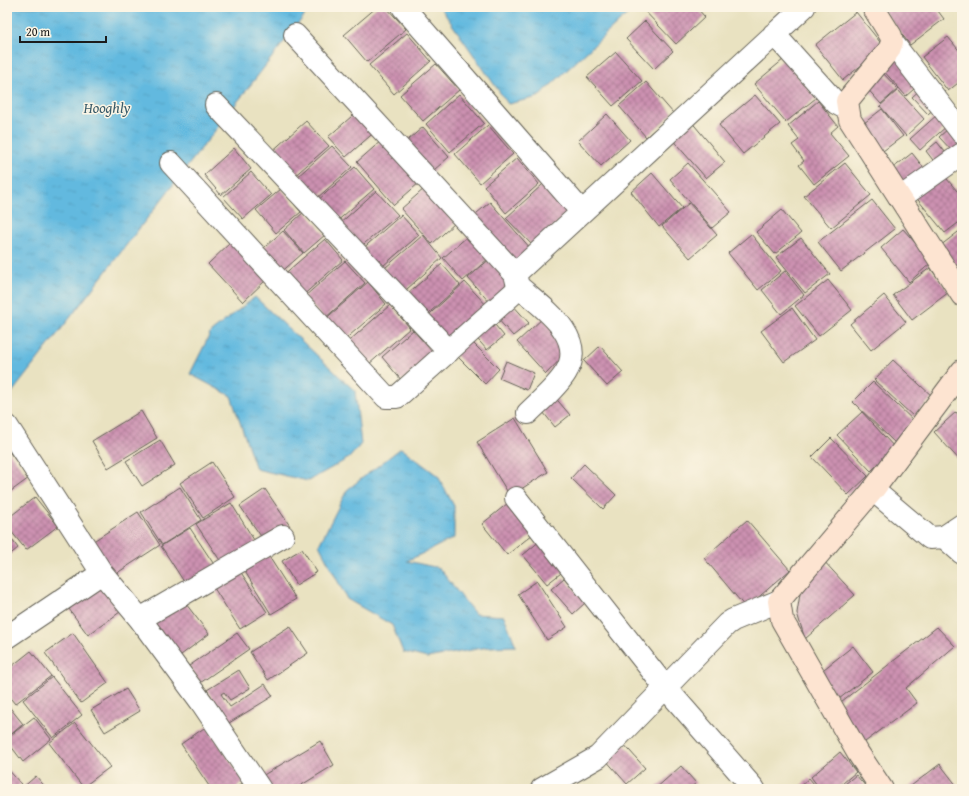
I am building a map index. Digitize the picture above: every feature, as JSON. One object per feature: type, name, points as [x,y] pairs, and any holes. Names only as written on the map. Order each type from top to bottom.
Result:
[{"type":"street","points":[[171,163],[386,397],[397,397],[517,290],[516,280],[581,211],[804,7]]},
{"type":"street","points":[[873,7],[891,36],[892,42],[962,133]]},
{"type":"street","points":[[415,11],[473,89],[581,211]]},
{"type":"street","points":[[774,34],[836,103],[847,109]]},
{"type":"street","points":[[295,35],[516,280],[557,321],[569,338],[571,348],[570,365],[566,374],[528,413]]},
{"type":"street","points":[[892,42],[889,50],[847,101],[847,109],[850,120],[962,296]]},
{"type":"street","points":[[216,105],[449,351]]},
{"type":"street","points":[[900,198],[962,154]]},
{"type":"street","points":[[542,789],[598,757],[727,624],[733,620],[779,601],[873,490],[962,371]]},
{"type":"street","points":[[7,426],[102,573],[140,619],[202,703],[260,789]]},
{"type":"street","points":[[873,490],[930,538],[944,537],[962,524]]},
{"type":"street","points":[[516,498],[665,687],[754,789]]},
{"type":"street","points":[[140,619],[283,536]]},
{"type":"street","points":[[944,537],[962,553]]},
{"type":"street","points":[[7,637],[102,573]]},
{"type":"street","points":[[779,601],[782,620],[858,753],[882,789]]},
{"type":"water","name":"Hooghly","points":[[7,7],[311,7],[7,399]]},
{"type":"water","points":[[440,7],[635,7],[538,97],[508,104]]},
{"type":"water","points":[[255,297],[355,391],[361,444],[349,458],[308,481],[256,469],[231,396],[190,374],[211,332]]},
{"type":"water","points":[[401,448],[438,476],[454,506],[454,538],[407,561],[439,568],[475,614],[504,616],[516,646],[488,647],[427,658],[403,652],[392,625],[347,599],[319,545],[347,490]]},
{"type":"building","points":[[377,7],[386,7],[406,29],[367,62],[344,35]]},
{"type":"building","points":[[641,7],[696,7],[705,17],[676,44]]},
{"type":"building","points":[[881,7],[935,7],[944,19],[910,45]]},
{"type":"building","points":[[856,12],[884,47],[843,80],[815,45]]},
{"type":"building","points":[[645,21],[673,51],[654,69],[626,39]]},
{"type":"building","points":[[407,33],[431,61],[394,94],[369,65]]},
{"type":"building","points":[[948,37],[962,54],[962,80],[948,91],[922,57]]},
{"type":"building","points":[[616,52],[642,81],[613,106],[587,77]]},
{"type":"building","points":[[897,56],[921,83],[906,96],[882,69]]},
{"type":"building","points":[[784,59],[816,98],[786,122],[754,84]]},
{"type":"building","points":[[436,64],[459,90],[423,121],[400,95]]},
{"type":"building","points":[[881,71],[898,89],[881,104],[865,86]]},
{"type":"building","points":[[646,82],[673,113],[646,137],[619,106]]},
{"type":"building","points":[[922,88],[937,106],[928,114],[912,97]]},
{"type":"building","points":[[898,90],[924,119],[906,136],[880,106]]},
{"type":"building","points":[[459,94],[484,123],[450,152],[426,124]]},
{"type":"building","points":[[755,95],[780,124],[743,154],[719,125]]},
{"type":"building","points":[[818,101],[838,126],[830,133],[849,156],[814,184],[799,165],[804,161],[792,145],[799,140],[788,126]]},
{"type":"building","points":[[360,109],[378,129],[346,157],[328,137]]},
{"type":"building","points":[[882,109],[903,136],[879,154],[859,127]]},
{"type":"building","points":[[607,114],[630,140],[601,166],[578,141]]},
{"type":"building","points":[[938,114],[948,125],[920,150],[910,139]]},
{"type":"building","points":[[690,120],[725,162],[706,178],[670,137]]},
{"type":"building","points":[[306,121],[329,146],[292,178],[270,153]]},
{"type":"building","points":[[488,125],[513,154],[480,183],[455,154]]},
{"type":"building","points":[[423,127],[449,157],[427,176],[401,146]]},
{"type":"building","points":[[949,128],[962,142],[955,154],[939,137]]},
{"type":"building","points":[[382,140],[420,182],[394,205],[357,162]]},
{"type":"building","points":[[937,142],[950,158],[939,168],[926,151]]},
{"type":"building","points":[[332,146],[352,167],[316,199],[297,177]]},
{"type":"building","points":[[234,148],[251,169],[221,195],[204,175]]},
{"type":"building","points":[[912,153],[927,172],[904,191],[888,172]]},
{"type":"building","points":[[517,158],[539,184],[506,213],[484,186]]},
{"type":"building","points":[[688,163],[731,212],[712,228],[670,179]]},
{"type":"building","points":[[845,163],[871,195],[831,228],[804,196]]},
{"type":"building","points":[[355,167],[374,189],[335,223],[316,202]]},
{"type":"building","points":[[251,172],[271,195],[243,219],[223,197]]},
{"type":"building","points":[[652,173],[682,208],[659,227],[631,192]]},
{"type":"building","points":[[942,173],[962,197],[962,220],[945,233],[914,195]]},
{"type":"building","points":[[543,184],[569,212],[533,246],[506,218]]},
{"type":"building","points":[[425,188],[455,223],[432,244],[401,209]]},
{"type":"building","points":[[281,189],[301,212],[276,233],[256,210]]},
{"type":"building","points":[[376,191],[398,215],[358,249],[337,226]]},
{"type":"building","points":[[872,200],[895,229],[841,271],[818,242]]},
{"type":"building","points":[[490,202],[531,249],[511,266],[470,219]]},
{"type":"building","points":[[689,203],[717,235],[690,258],[662,226]]},
{"type":"building","points":[[782,210],[801,233],[775,254],[756,232]]},
{"type":"building","points":[[305,211],[325,235],[304,253],[284,230]]},
{"type":"building","points":[[401,215],[419,235],[377,271],[360,251]]},
{"type":"building","points":[[903,229],[932,262],[909,282],[881,248]]},
{"type":"building","points":[[962,229],[962,268],[960,270],[940,246]]},
{"type":"building","points":[[283,231],[303,253],[278,275],[258,253]]},
{"type":"building","points":[[751,234],[781,271],[758,290],[728,253]]},
{"type":"building","points":[[423,235],[442,258],[398,297],[378,274]]},
{"type":"building","points":[[469,235],[489,258],[463,281],[443,258]]},
{"type":"building","points":[[801,238],[830,274],[805,293],[776,257]]},
{"type":"building","points":[[325,239],[343,260],[301,297],[282,276]]},
{"type":"building","points":[[232,241],[267,279],[243,302],[208,264]]},
{"type":"building","points":[[492,257],[515,284],[491,304],[468,278]]},
{"type":"building","points":[[345,261],[365,283],[324,319],[304,297]]},
{"type":"building","points":[[442,264],[460,285],[420,321],[401,299]]},
{"type":"building","points":[[930,268],[949,292],[912,320],[893,295]]},
{"type":"building","points":[[785,271],[804,295],[781,314],[762,290]]},
{"type":"building","points":[[828,280],[852,310],[819,336],[795,306]]},
{"type":"building","points":[[368,282],[386,304],[342,342],[323,321]]},
{"type":"building","points":[[465,282],[488,307],[445,346],[422,321]]},
{"type":"building","points":[[884,295],[906,322],[871,350],[850,324]]},
{"type":"building","points":[[511,303],[529,323],[513,336],[496,317]]},
{"type":"building","points":[[390,305],[410,328],[368,365],[349,341]]},
{"type":"building","points":[[792,308],[815,340],[784,362],[761,331]]},
{"type":"building","points":[[543,318],[570,349],[546,374],[517,342]]},
{"type":"building","points":[[491,320],[504,336],[487,350],[473,334]]},
{"type":"building","points":[[413,330],[434,354],[402,381],[382,357]]},
{"type":"building","points":[[469,339],[499,369],[485,384],[455,354]]},
{"type":"building","points":[[600,346],[623,372],[607,386],[584,361]]},
{"type":"building","points":[[893,360],[933,397],[914,417],[874,380]]},
{"type":"building","points":[[506,361],[534,373],[527,390],[499,378]]},
{"type":"building","points":[[873,382],[916,423],[896,444],[853,402]]},
{"type":"building","points":[[553,395],[570,415],[555,427],[539,407]]},
{"type":"building","points":[[141,411],[157,438],[108,468],[92,441]]},
{"type":"building","points":[[862,412],[895,448],[871,471],[837,435]]},
{"type":"building","points":[[956,412],[962,419],[962,463],[934,432]]},
{"type":"building","points":[[515,418],[548,472],[510,496],[477,442]]},
{"type":"building","points":[[831,438],[868,476],[848,495],[812,457]]},
{"type":"building","points":[[160,440],[175,465],[142,486],[126,461]]},
{"type":"building","points":[[7,449],[29,478],[7,494]]},
{"type":"building","points":[[212,462],[235,497],[203,518],[180,483]]},
{"type":"building","points":[[584,464],[616,495],[603,509],[571,478]]},
{"type":"building","points":[[180,487],[201,520],[162,545],[141,512]]},
{"type":"building","points":[[265,489],[290,526],[265,542],[240,506]]},
{"type":"building","points":[[35,497],[58,526],[26,550],[7,526],[7,519]]},
{"type":"building","points":[[231,503],[259,548],[225,568],[196,524]]},
{"type":"building","points":[[508,503],[533,534],[507,555],[482,524]]},
{"type":"building","points":[[138,512],[160,545],[114,575],[92,542]]},
{"type":"building","points":[[747,520],[790,570],[746,608],[704,558]]},
{"type":"building","points":[[190,528],[217,569],[188,588],[161,546]]},
{"type":"building","points":[[7,533],[18,548],[7,557]]},
{"type":"building","points":[[541,540],[565,570],[547,584],[523,555]]},
{"type":"building","points":[[302,549],[317,572],[296,585],[282,561]]},
{"type":"building","points":[[268,555],[296,599],[271,614],[244,570]]},
{"type":"building","points":[[822,559],[855,595],[805,639],[797,613],[802,581]]},
{"type":"building","points":[[240,571],[267,612],[240,629],[214,588]]},
{"type":"building","points":[[564,578],[586,602],[573,614],[551,589]]},
{"type":"building","points":[[537,581],[567,627],[547,640],[518,594]]},
{"type":"building","points":[[100,586],[120,612],[88,635],[69,609]]},
{"type":"building","points":[[183,600],[209,634],[177,658],[151,624]]},
{"type":"building","points":[[290,626],[308,653],[268,680],[250,652]]},
{"type":"building","points":[[937,627],[955,646],[906,688],[917,703],[865,742],[837,705]]},
{"type":"building","points":[[73,633],[108,683],[81,703],[45,653]]},
{"type":"building","points":[[237,633],[249,649],[200,683],[189,666]]},
{"type":"building","points":[[853,646],[873,672],[839,699],[819,673]]},
{"type":"building","points":[[31,651],[51,676],[15,704],[7,694],[7,670]]},
{"type":"building","points":[[239,670],[250,688],[230,700],[224,692],[221,694],[230,707],[265,684],[273,696],[229,723],[207,690]]},
{"type":"building","points":[[52,677],[82,715],[53,738],[23,700]]},
{"type":"building","points":[[126,689],[140,711],[105,732],[91,710]]},
{"type":"building","points":[[7,704],[23,724],[7,738]]},
{"type":"building","points":[[34,717],[51,739],[23,762],[7,741],[7,738]]},
{"type":"building","points":[[75,723],[110,767],[83,787],[49,743]]},
{"type":"building","points":[[207,726],[244,782],[234,789],[211,789],[181,744]]},
{"type":"building","points":[[320,741],[334,765],[295,789],[271,789],[262,776]]},
{"type":"building","points":[[622,742],[645,768],[627,784],[604,758]]},
{"type":"building","points":[[840,752],[856,772],[836,789],[820,789],[811,777]]},
{"type":"building","points":[[940,764],[957,786],[953,789],[907,789]]},
{"type":"building","points":[[681,766],[696,783],[689,789],[655,789]]},
{"type":"building","points":[[7,768],[21,784],[15,789],[7,789]]},
{"type":"building","points":[[856,775],[868,789],[839,789]]},
{"type":"building","points":[[36,776],[47,789],[21,789]]},
{"type":"building","points":[[809,778],[818,789],[797,789]]}]
